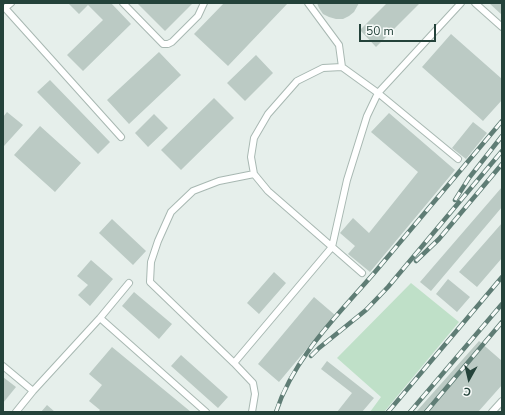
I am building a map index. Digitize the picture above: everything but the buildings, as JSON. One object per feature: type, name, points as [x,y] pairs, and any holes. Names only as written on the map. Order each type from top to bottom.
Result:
[{"type":"lane","points":[[11,3],[4,6],[121,137]]},
{"type":"lane","points":[[123,3],[163,44],[168,44],[172,42],[198,16],[204,3]]},
{"type":"lane","points":[[308,3],[339,45],[342,67]]},
{"type":"lane","points":[[234,363],[332,247],[347,180],[367,116],[378,93],[462,3]]},
{"type":"lane","points":[[475,3],[502,27]]},
{"type":"lane","points":[[362,273],[268,191],[254,174],[251,157],[254,138],[268,114],[297,81],[323,68],[342,67],[378,93],[458,160]]},
{"type":"lane","points":[[252,412],[256,394],[253,383],[150,282],[151,262],[171,212],[193,191],[219,182],[254,174]]},
{"type":"lane","points":[[16,412],[33,391],[100,318],[129,283]]},
{"type":"lane","points":[[100,318],[206,412]]},
{"type":"lane","points":[[3,366],[33,391]]},
{"type":"lane","points":[[492,412],[502,401]]},
{"type":"green space","points":[[411,283],[459,322],[384,412],[370,412],[381,397],[337,358]]},
{"type":"railway","points":[[276,412],[294,373],[318,338],[502,121]]},
{"type":"railway","points":[[455,200],[469,178],[502,136]]},
{"type":"railway","points":[[311,356],[366,310],[388,287],[502,151]]},
{"type":"railway","points":[[416,261],[439,239],[502,164]]},
{"type":"railway","points":[[388,412],[502,277]]},
{"type":"railway","points":[[410,412],[502,304]]},
{"type":"railway","points":[[426,412],[502,322]]}]
